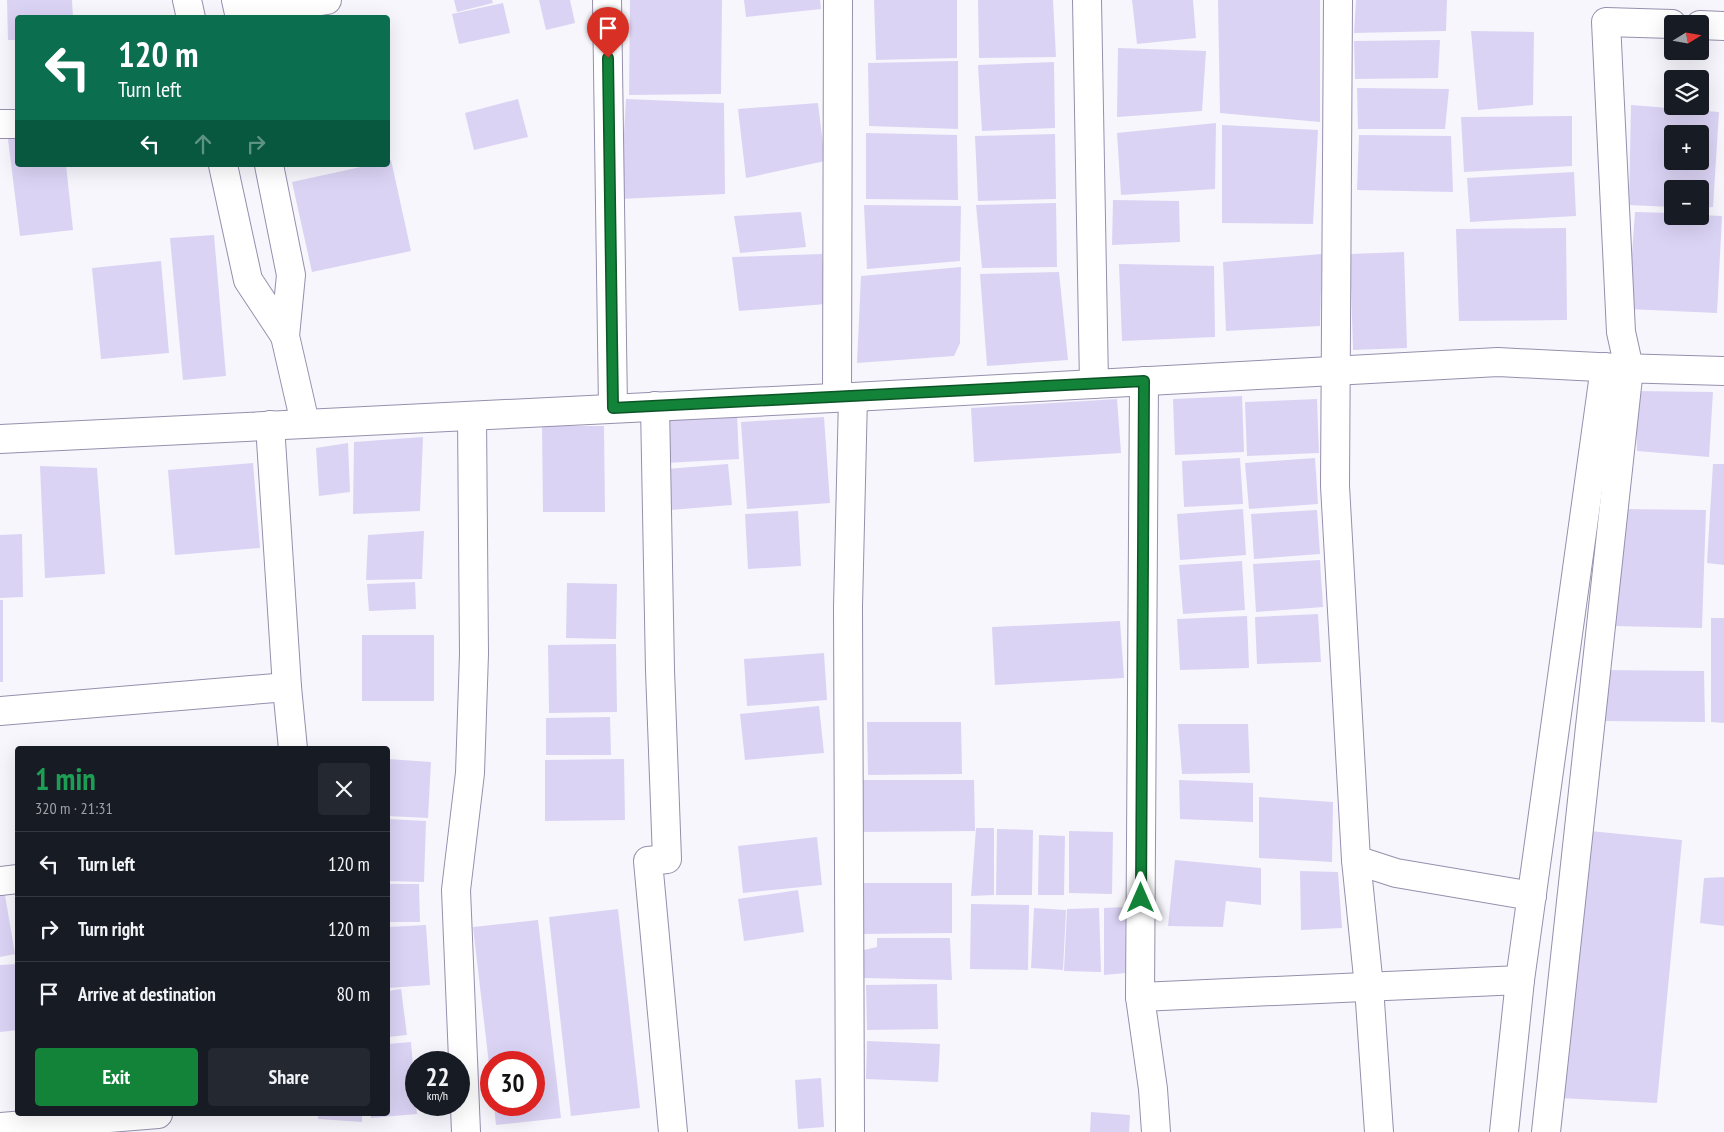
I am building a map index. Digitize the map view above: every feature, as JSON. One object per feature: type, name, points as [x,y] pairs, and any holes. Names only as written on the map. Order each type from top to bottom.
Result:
[{"type":"street","points":[[187,0],[190,15]]},
{"type":"street","points":[[238,10],[327,0]]},
{"type":"street","points":[[607,0],[613,408]]},
{"type":"street","points":[[838,0],[848,607],[850,1132]]},
{"type":"street","points":[[1087,0],[1094,384]]},
{"type":"street","points":[[1338,0],[1335,486],[1356,860],[1370,987],[1378,1132]]},
{"type":"street","points":[[1546,1132],[1580,821],[1621,332],[1607,11],[1664,22]]},
{"type":"street","points":[[1709,25],[1724,26]]},
{"type":"street","points":[[0,124],[15,124]]},
{"type":"street","points":[[223,167],[248,280],[285,336]]},
{"type":"street","points":[[269,167],[291,274],[285,336],[304,423]]},
{"type":"street","points":[[0,439],[1498,362],[1724,371]]},
{"type":"street","points":[[1504,1132],[1520,980],[1543,816],[1617,368]]},
{"type":"street","points":[[1144,381],[1140,997],[1153,1089],[1156,1132]]},
{"type":"street","points":[[655,406],[660,670],[667,859],[648,861],[673,1132]]},
{"type":"street","points":[[466,1132],[456,890],[470,773],[474,654],[472,416]]},
{"type":"street","points":[[270,425],[287,687],[293,746]]},
{"type":"street","points":[[0,711],[287,687]]},
{"type":"street","points":[[1543,816],[1580,821]]},
{"type":"street","points":[[1356,860],[1396,873],[1532,896]]},
{"type":"street","points":[[0,880],[15,879]]},
{"type":"street","points":[[1140,997],[1520,980]]},
{"type":"street","points":[[0,1127],[126,1125],[152,1116]]},
{"type":"building","points":[[7,0],[72,0],[73,15],[15,15],[15,40],[8,40]]},
{"type":"building","points":[[454,0],[492,0],[493,3],[457,12]]},
{"type":"building","points":[[539,0],[570,0],[575,23],[546,30]]},
{"type":"building","points":[[630,0],[722,0],[721,94],[629,95]]},
{"type":"building","points":[[744,0],[820,0],[821,9],[746,17]]},
{"type":"building","points":[[874,0],[957,0],[957,58],[876,60]]},
{"type":"building","points":[[978,0],[1053,0],[1056,57],[979,58]]},
{"type":"building","points":[[1132,0],[1193,0],[1196,38],[1137,44]]},
{"type":"building","points":[[1218,0],[1320,0],[1320,122],[1220,113]]},
{"type":"building","points":[[1356,0],[1447,0],[1446,31],[1354,33]]},
{"type":"building","points":[[503,3],[510,33],[459,44],[452,14]]},
{"type":"building","points":[[1471,31],[1534,32],[1533,105],[1478,110]]},
{"type":"building","points":[[1440,40],[1438,78],[1355,79],[1354,41]]},
{"type":"building","points":[[1118,48],[1206,51],[1202,111],[1117,117]]},
{"type":"building","points":[[958,61],[958,129],[869,126],[868,63]]},
{"type":"building","points":[[1054,62],[1055,128],[982,131],[978,65]]},
{"type":"building","points":[[1357,88],[1449,89],[1445,129],[1358,129]]},
{"type":"building","points":[[518,99],[528,137],[474,150],[465,113]]},
{"type":"building","points":[[626,99],[724,103],[725,194],[620,199]]},
{"type":"building","points":[[818,103],[825,161],[746,178],[738,109]]},
{"type":"building","points":[[1631,105],[1664,108],[1664,115],[1709,115],[1709,111],[1719,112],[1713,207],[1709,207],[1709,180],[1664,180],[1664,207],[1629,205]]},
{"type":"building","points":[[1572,116],[1572,166],[1464,172],[1461,117]]},
{"type":"building","points":[[1216,123],[1215,189],[1121,195],[1117,133]]},
{"type":"building","points":[[1222,125],[1318,130],[1313,224],[1222,223]]},
{"type":"building","points":[[866,133],[957,135],[958,200],[866,199]]},
{"type":"building","points":[[1055,134],[1056,199],[978,201],[975,136]]},
{"type":"building","points":[[1359,135],[1451,136],[1453,192],[1357,190]]},
{"type":"building","points":[[15,138],[15,167],[66,167],[73,230],[20,236],[8,139]]},
{"type":"building","points":[[390,160],[411,251],[312,272],[292,182],[361,167],[390,167]]},
{"type":"building","points":[[1574,172],[1576,216],[1470,222],[1467,178]]},
{"type":"building","points":[[1113,200],[1179,201],[1180,242],[1112,245]]},
{"type":"building","points":[[1056,203],[1057,267],[982,268],[976,205]]},
{"type":"building","points":[[864,205],[961,206],[960,261],[867,269]]},
{"type":"building","points":[[801,212],[806,247],[740,253],[734,216]]},
{"type":"building","points":[[1635,212],[1664,213],[1664,225],[1709,225],[1709,215],[1722,216],[1717,313],[1628,309]]},
{"type":"building","points":[[1566,228],[1567,320],[1459,321],[1456,229]]},
{"type":"building","points":[[214,235],[226,376],[183,380],[170,238]]},
{"type":"building","points":[[1404,252],[1407,348],[1353,350],[1350,254]]},
{"type":"building","points":[[822,254],[826,304],[739,311],[732,257]]},
{"type":"building","points":[[1322,254],[1320,326],[1226,331],[1223,262]]},
{"type":"building","points":[[161,261],[169,353],[101,359],[92,268]]},
{"type":"building","points":[[1119,264],[1214,266],[1215,337],[1122,341]]},
{"type":"building","points":[[961,267],[960,343],[954,356],[857,363],[861,276]]},
{"type":"building","points":[[1059,272],[1068,360],[987,366],[980,274]]},
{"type":"building","points":[[1635,391],[1713,392],[1709,457],[1637,451]]},
{"type":"building","points":[[1242,396],[1244,452],[1175,455],[1173,399]]},
{"type":"building","points":[[1117,399],[1121,453],[974,462],[971,408]]},
{"type":"building","points":[[1317,399],[1319,453],[1247,456],[1245,402]]},
{"type":"building","points":[[737,415],[739,459],[666,463],[664,419]]},
{"type":"building","points":[[824,417],[830,503],[747,509],[741,422]]},
{"type":"building","points":[[542,426],[604,426],[605,512],[543,512]]},
{"type":"building","points":[[423,437],[420,511],[353,514],[354,442]]},
{"type":"building","points":[[348,443],[350,492],[319,496],[316,448]]},
{"type":"building","points":[[1240,458],[1243,504],[1184,507],[1182,461]]},
{"type":"building","points":[[1315,458],[1318,504],[1249,509],[1245,463]]},
{"type":"building","points":[[253,463],[260,548],[175,555],[168,470]]},
{"type":"building","points":[[728,464],[732,505],[670,510],[667,469]]},
{"type":"building","points":[[1713,464],[1724,464],[1724,565],[1707,563]]},
{"type":"building","points":[[40,466],[97,468],[105,574],[45,578]]},
{"type":"building","points":[[1243,509],[1246,555],[1180,560],[1177,514]]},
{"type":"building","points":[[1619,509],[1706,510],[1702,628],[1613,626]]},
{"type":"building","points":[[1317,510],[1320,554],[1254,559],[1251,514]]},
{"type":"building","points":[[798,511],[801,566],[748,569],[745,514]]},
{"type":"building","points":[[424,531],[422,579],[366,580],[368,535]]},
{"type":"building","points":[[22,534],[23,597],[0,598],[0,535]]},
{"type":"building","points":[[1320,560],[1323,607],[1256,612],[1253,564]]},
{"type":"building","points":[[1242,561],[1245,610],[1183,614],[1179,565]]},
{"type":"building","points":[[415,582],[416,609],[369,611],[367,584]]},
{"type":"building","points":[[567,583],[617,584],[616,639],[566,638]]},
{"type":"building","points":[[0,600],[3,600],[3,682],[0,682]]},
{"type":"building","points":[[1318,614],[1321,662],[1257,664],[1255,617]]},
{"type":"building","points":[[1247,616],[1249,668],[1180,670],[1177,619]]},
{"type":"building","points":[[1711,618],[1724,618],[1724,723],[1711,722]]},
{"type":"building","points":[[1120,621],[1124,678],[995,685],[992,627]]},
{"type":"building","points":[[362,635],[434,635],[434,701],[362,701]]},
{"type":"building","points":[[616,644],[617,712],[549,713],[548,645]]},
{"type":"building","points":[[824,653],[827,700],[747,706],[744,659]]},
{"type":"building","points":[[1600,670],[1704,671],[1705,722],[1603,721]]},
{"type":"building","points":[[819,706],[824,753],[745,760],[740,714]]},
{"type":"building","points":[[610,717],[611,755],[546,755],[546,718]]},
{"type":"building","points":[[867,722],[961,722],[962,774],[868,775]]},
{"type":"building","points":[[1178,724],[1248,724],[1250,773],[1182,774]]},
{"type":"building","points":[[390,759],[431,762],[428,818],[390,816]]},
{"type":"building","points":[[624,759],[625,820],[545,821],[545,760]]},
{"type":"building","points":[[862,780],[974,780],[975,831],[862,832]]},
{"type":"building","points":[[1179,780],[1253,783],[1253,822],[1180,819]]},
{"type":"building","points":[[1259,797],[1333,802],[1332,862],[1259,858]]},
{"type":"building","points":[[390,819],[426,821],[424,882],[390,881]]},
{"type":"building","points":[[976,828],[994,828],[994,895],[971,896]]},
{"type":"building","points":[[997,829],[1033,830],[1032,895],[996,895]]},
{"type":"building","points":[[1069,831],[1113,832],[1112,894],[1069,893]]},
{"type":"building","points":[[1590,831],[1682,840],[1657,1103],[1560,1098]]},
{"type":"building","points":[[1039,835],[1065,836],[1064,895],[1038,895]]},
{"type":"building","points":[[817,837],[822,885],[743,893],[738,846]]},
{"type":"building","points":[[1175,860],[1261,868],[1261,905],[1226,901],[1223,927],[1168,926]]},
{"type":"building","points":[[1300,871],[1338,872],[1342,928],[1301,930]]},
{"type":"building","points":[[1724,877],[1724,926],[1700,923],[1704,878]]},
{"type":"building","points":[[861,883],[952,883],[952,933],[861,934]]},
{"type":"building","points":[[390,884],[419,884],[420,922],[390,922]]},
{"type":"building","points":[[798,890],[804,932],[744,941],[738,899]]},
{"type":"building","points":[[5,895],[15,954],[0,957],[0,896]]},
{"type":"building","points":[[971,904],[1029,905],[1028,970],[970,969]]},
{"type":"building","points":[[1125,907],[1126,973],[1104,975],[1104,908]]},
{"type":"building","points":[[1034,908],[1066,910],[1063,970],[1031,968]]},
{"type":"building","points":[[1099,908],[1101,972],[1064,971],[1067,909]]},
{"type":"building","points":[[618,909],[640,1108],[571,1116],[549,917]]},
{"type":"building","points":[[538,920],[561,1118],[496,1125],[495,1116],[545,1116],[545,1051],[487,1051],[473,927]]},
{"type":"building","points":[[426,925],[430,985],[390,988],[390,927]]},
{"type":"building","points":[[877,938],[950,938],[952,980],[864,978],[864,950],[877,947]]},
{"type":"building","points":[[15,964],[15,1030],[0,1032],[0,965]]},
{"type":"building","points":[[937,984],[938,1029],[867,1030],[866,985]]},
{"type":"building","points":[[401,989],[407,1035],[390,1037],[390,991]]},
{"type":"building","points":[[867,1041],[940,1044],[938,1082],[866,1079]]},
{"type":"building","points":[[411,1042],[412,1051],[405,1051],[405,1115],[371,1118],[371,1116],[390,1116],[390,1044]]},
{"type":"building","points":[[821,1078],[824,1127],[798,1129],[795,1080]]},
{"type":"building","points":[[1091,1112],[1130,1115],[1129,1132],[1090,1132]]},
{"type":"building","points":[[318,1116],[362,1116],[362,1122],[318,1119]]},
{"type":"route","points":[[608,58],[613,408],[1144,381],[1141,898]]}]
